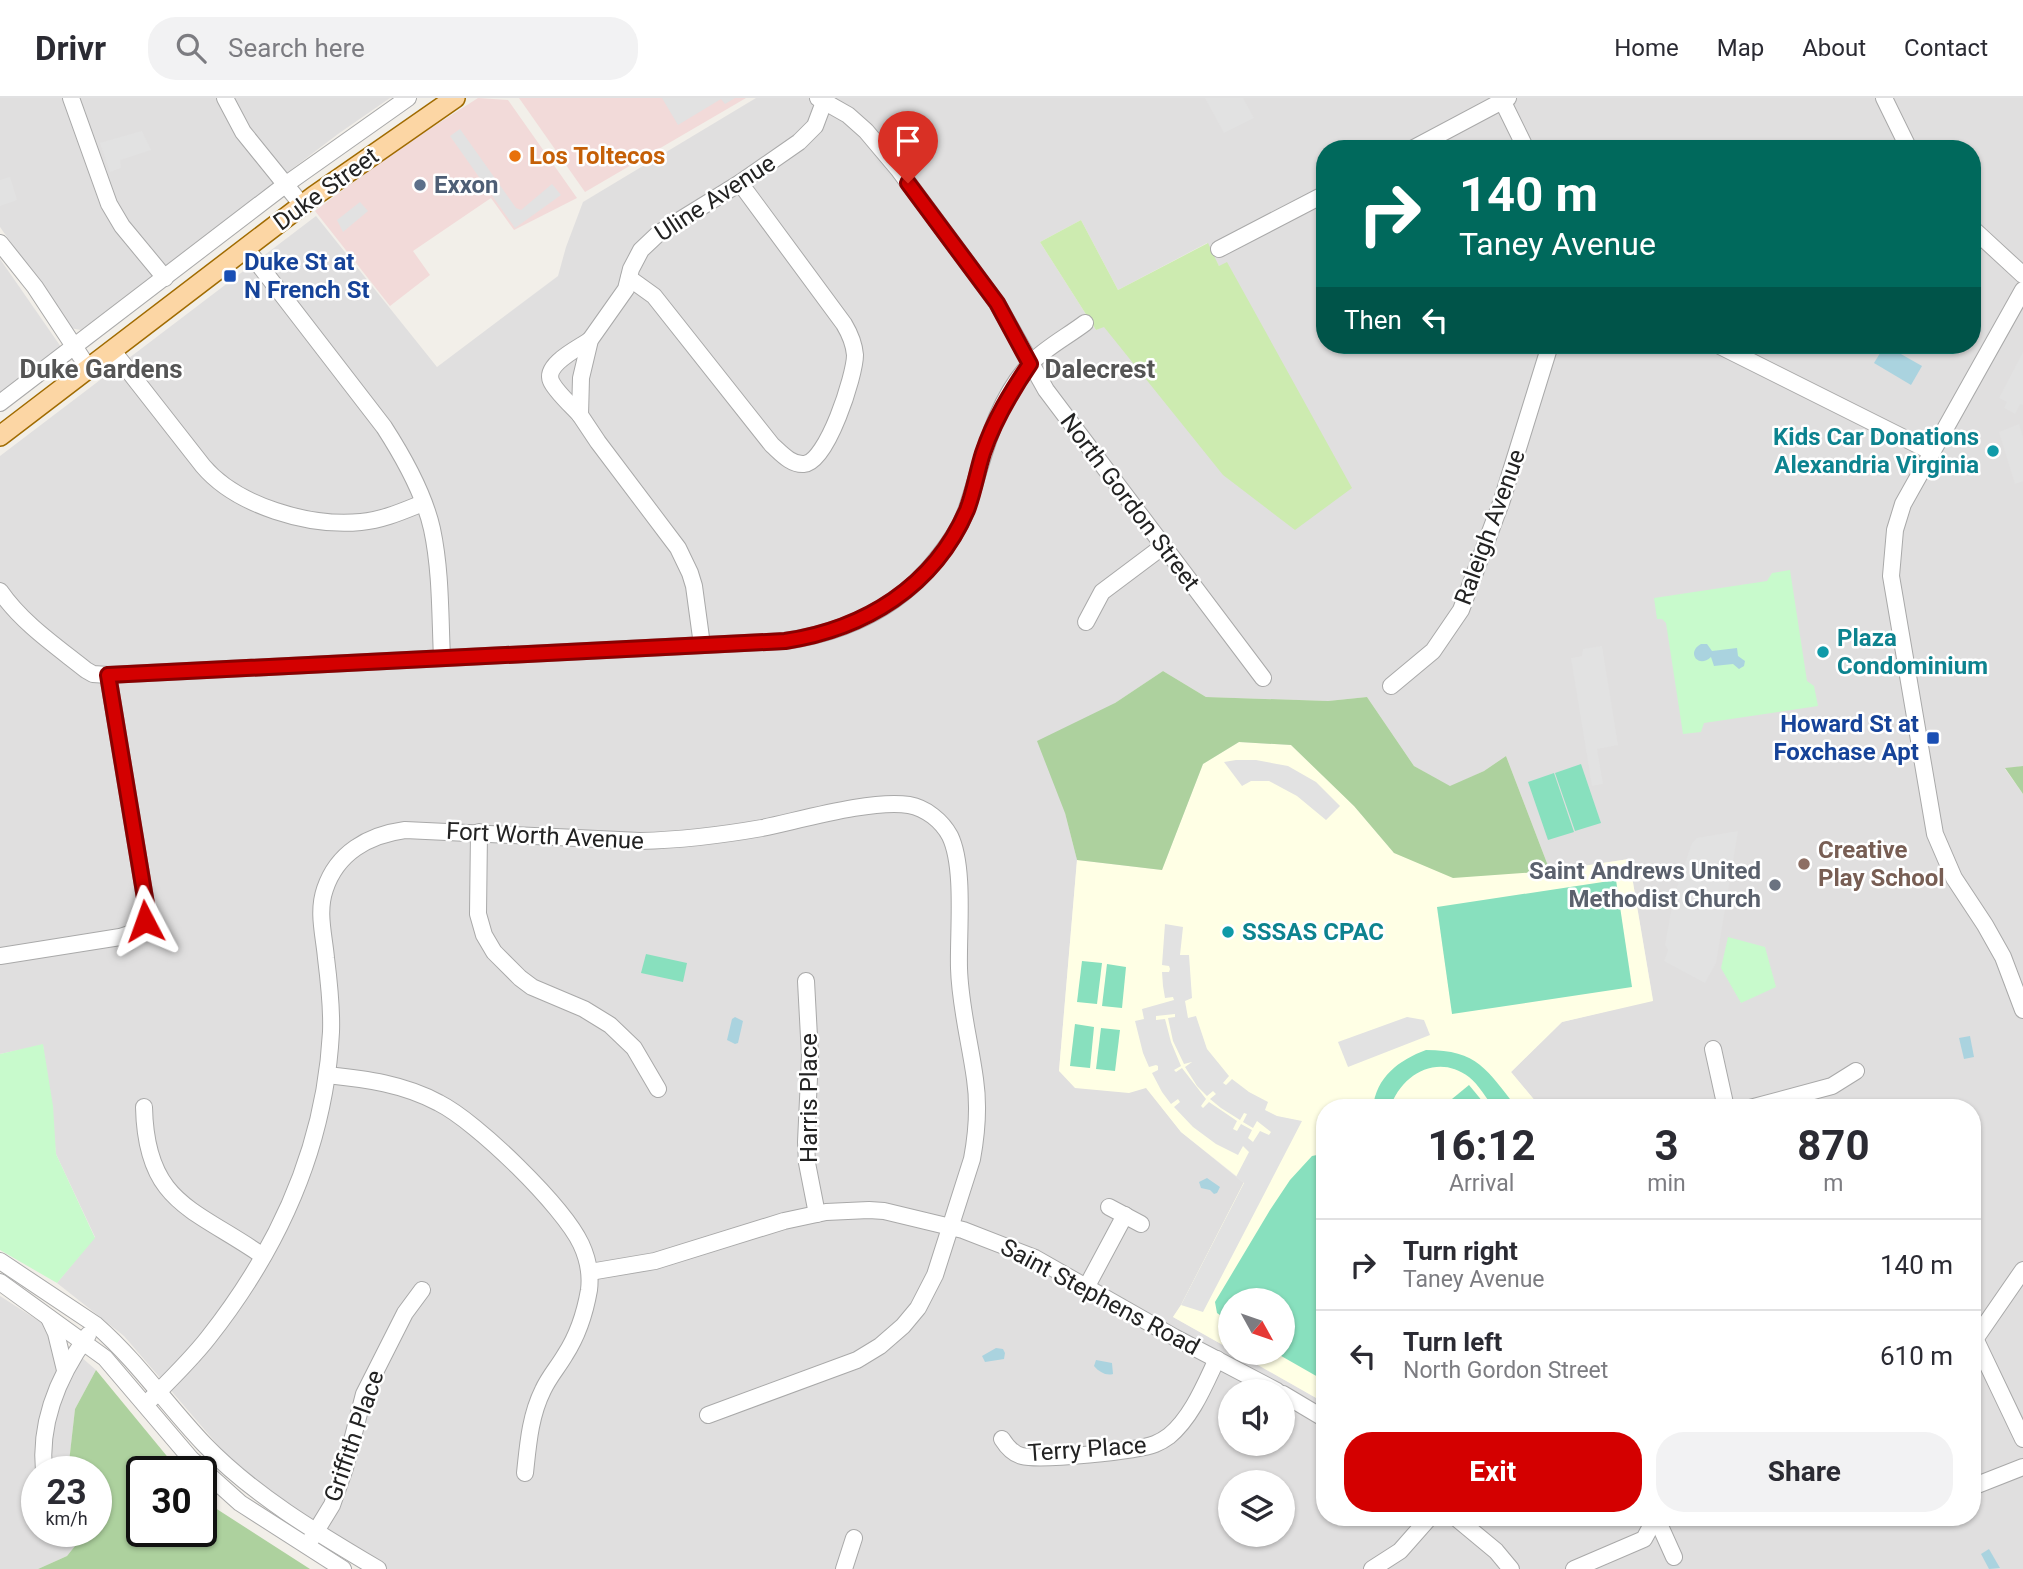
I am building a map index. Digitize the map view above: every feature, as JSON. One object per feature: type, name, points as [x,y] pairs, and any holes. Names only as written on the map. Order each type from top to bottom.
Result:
[{"type":"main road","name":"Duke Street","points":[[0,436],[302,205],[455,98]]},
{"type":"street","points":[[71,98],[108,204],[122,226],[166,278]]},
{"type":"street","points":[[225,98],[243,132],[302,205]]},
{"type":"street","points":[[0,403],[285,185],[408,98]]},
{"type":"street","points":[[1884,98],[1905,140]]},
{"type":"street","points":[[1429,140],[1504,99],[1521,140]]},
{"type":"street","name":"Uline Avenue","points":[[580,415],[581,378],[590,340],[618,304],[626,289],[635,259],[648,242],[686,215],[740,183],[809,134],[820,117],[821,100]]},
{"type":"street","name":"North Gordon Street","points":[[821,100],[848,115],[866,131],[898,169],[997,303],[1046,390],[1263,678]]},
{"type":"street","points":[[629,278],[654,296],[772,445],[790,461],[801,465],[808,464],[828,439],[850,380],[855,356],[852,340],[844,324],[740,183]]},
{"type":"street","points":[[1219,249],[1316,199]]},
{"type":"street","points":[[1981,236],[2023,275]]},
{"type":"street","points":[[0,243],[35,288],[89,369]]},
{"type":"street","points":[[246,248],[384,427],[404,458],[432,527],[442,658]]},
{"type":"street","points":[[2023,290],[1903,504],[1895,530],[1891,576],[1936,836],[1954,877],[2003,957],[2023,1010]]},
{"type":"street","points":[[0,591],[8,603],[36,630],[86,670],[93,674],[108,675],[785,641],[819,635],[856,622],[893,602],[910,589],[936,560],[967,509],[993,426],[1004,403],[1030,364],[1085,323]]},
{"type":"street","points":[[590,340],[554,364],[551,381],[580,415],[678,548],[694,586],[702,645]]},
{"type":"street","points":[[113,351],[212,478],[251,502],[294,515],[341,522],[374,520],[423,503]]},
{"type":"street","name":"Raleigh Avenue","points":[[1391,686],[1433,651],[1461,610],[1502,500],[1547,354]]},
{"type":"street","points":[[1736,354],[1932,452]]},
{"type":"street","points":[[1086,622],[1102,593],[1163,547]]},
{"type":"street","points":[[0,956],[120,937],[141,927],[145,921],[146,904],[108,675]]},
{"type":"street","name":"Fort Worth Avenue","points":[[146,1404],[208,1338],[262,1256],[290,1207],[301,1180],[319,1123],[327,1075],[331,1010],[321,914],[325,889],[338,862],[356,847],[391,831],[405,830],[640,841],[674,840],[763,828],[894,803],[912,805],[938,820],[954,847],[958,870],[960,986],[977,1099],[972,1158],[951,1227],[930,1289],[913,1315],[880,1346],[830,1372],[708,1415]]},
{"type":"street","points":[[479,832],[478,914],[484,936],[494,952],[532,987],[584,1009],[610,1025],[634,1048],[658,1089]]},
{"type":"street","name":"Harris Place","points":[[806,981],[810,1056],[807,1153],[817,1214]]},
{"type":"street","points":[[1713,1049],[1724,1099]]},
{"type":"street","points":[[1784,1099],[1832,1086],[1856,1070]]},
{"type":"street","points":[[327,1075],[359,1078],[407,1089],[438,1102],[462,1117],[542,1194],[568,1224],[580,1243],[590,1272],[583,1318],[577,1333],[544,1387],[535,1410],[524,1473]]},
{"type":"street","points":[[144,1107],[152,1165],[162,1183],[181,1204],[262,1256]]},
{"type":"street","points":[[1109,1207],[1141,1224]]},
{"type":"street","name":"Saint Stephens Road","points":[[590,1272],[655,1261],[784,1221],[817,1214],[869,1210],[951,1227],[1005,1245],[1087,1286],[1255,1379]]},
{"type":"street","points":[[1087,1286],[1125,1215]]},
{"type":"street","points":[[0,1261],[96,1325],[126,1352],[204,1444],[343,1569]]},
{"type":"street","points":[[1981,1326],[2023,1270]]},
{"type":"street","points":[[0,1282],[105,1358],[191,1459],[240,1503],[378,1569]]},
{"type":"street","name":"Griffith Place","points":[[311,1539],[338,1490],[364,1394],[405,1313],[422,1290]]},
{"type":"street","points":[[48,1316],[56,1333],[65,1370]]},
{"type":"street","points":[[44,1456],[44,1437],[58,1384],[96,1325]]},
{"type":"street","points":[[1981,1350],[2023,1438]]},
{"type":"street","name":"Terry Place","points":[[1002,1439],[1009,1449],[1020,1456],[1034,1458],[1110,1452],[1157,1444],[1175,1431],[1183,1421],[1217,1359]]},
{"type":"street","points":[[1295,1401],[1316,1414]]},
{"type":"street","points":[[1981,1483],[2023,1467]]},
{"type":"street","points":[[1372,1569],[1400,1551],[1422,1526]]},
{"type":"street","points":[[1466,1526],[1496,1551],[1511,1569]]},
{"type":"street","points":[[1574,1569],[1644,1539],[1651,1526]]},
{"type":"street","points":[[1644,1539],[1671,1551],[1660,1526]]},
{"type":"street","points":[[844,1569],[854,1538]]},
{"type":"shaded area","points":[[0,98],[390,98],[338,134],[81,330],[70,328],[0,227]]},
{"type":"shaded area","points":[[478,98],[508,100],[577,198],[514,230],[491,198],[413,251],[430,275],[390,306],[315,211],[392,153]]},
{"type":"shaded area","points":[[519,98],[746,98],[585,192]]},
{"type":"shaded area","points":[[662,98],[735,98],[725,104],[721,99],[678,125]]},
{"type":"shaded area","points":[[756,98],[2023,98],[2023,766],[2005,769],[2023,794],[2023,1569],[377,1569],[247,1479],[124,1336],[57,1283],[95,1237],[56,1154],[43,1045],[0,1054],[0,456],[316,216],[437,367],[558,276],[583,202]],"holes":[[[1081,220],[1118,290],[1207,243],[1219,266],[1096,330],[1040,242]],[[1163,671],[1206,697],[1328,701],[1367,697],[1414,766],[1450,787],[1484,771],[1506,756],[1550,871],[1629,859],[1653,1000],[1562,1022],[1511,1072],[1534,1099],[1981,1099],[1981,1526],[1316,1526],[1316,1398],[1295,1386],[1295,1456],[1218,1456],[1218,1379],[1283,1379],[1258,1365],[1218,1365],[1218,1342],[1173,1317],[1244,1183],[1181,1132],[1146,1087],[1129,1092],[1059,1071],[1077,860],[1065,813],[1115,703]]]},
{"type":"shaded area","points":[[1205,98],[1243,98],[1254,118],[1224,133]]},
{"type":"shaded area","points":[[460,129],[516,208],[521,210],[552,184],[561,195],[515,228],[450,136]]},
{"type":"shaded area","points":[[142,131],[151,150],[120,160],[121,168],[110,172],[100,143]]},
{"type":"shaded area","points":[[10,177],[17,200],[0,206],[0,180]]},
{"type":"shaded area","points":[[360,202],[368,211],[343,232],[337,220]]},
{"type":"shaded area","points":[[0,259],[61,347],[0,396]]},
{"type":"shaded area","points":[[2023,352],[2023,405],[2020,404],[2015,414],[2004,408],[2007,402],[1999,398]]},
{"type":"shaded area","points":[[2019,424],[2023,438],[2023,481],[2015,484],[1999,432]]},
{"type":"shaded area","points":[[1602,646],[1618,745],[1597,749],[1603,784],[1592,786],[1571,658],[1582,656],[1583,649]]},
{"type":"shaded area","points":[[1239,742],[1291,745],[1354,806],[1394,853],[1550,871],[1629,859],[1653,1001],[1562,1022],[1511,1072],[1534,1099],[1316,1099],[1316,1398],[1295,1386],[1295,1379],[1283,1379],[1258,1365],[1295,1365],[1295,1288],[1218,1288],[1218,1342],[1173,1317],[1244,1182],[1181,1132],[1146,1088],[1129,1093],[1075,1088],[1059,1071],[1077,860],[1162,870],[1203,764]]},
{"type":"shaded area","points":[[1256,760],[1288,766],[1316,782],[1340,806],[1326,820],[1297,796],[1269,781],[1251,781],[1242,786],[1224,762]]},
{"type":"shaded area","points":[[1738,831],[1716,963],[1705,983],[1664,961],[1668,950],[1665,945],[1674,896],[1692,843],[1697,838]]},
{"type":"shaded area","points":[[1165,924],[1183,927],[1180,955],[1189,955],[1192,998],[1185,1001],[1188,1018],[1196,1016],[1207,1049],[1229,1076],[1223,1083],[1226,1085],[1232,1079],[1268,1102],[1265,1110],[1277,1116],[1302,1121],[1203,1312],[1181,1305],[1244,1183],[1236,1177],[1249,1152],[1243,1146],[1238,1155],[1216,1144],[1193,1127],[1174,1107],[1180,1102],[1178,1099],[1171,1104],[1162,1092],[1152,1073],[1158,1070],[1158,1066],[1149,1067],[1135,1021],[1144,1019],[1142,1009],[1174,1000],[1173,997],[1165,998],[1162,972],[1169,972],[1170,969],[1169,966],[1162,965]],"holes":[[[1175,1014],[1175,1017],[1168,1018],[1173,1041],[1184,1064],[1192,1062],[1185,1067],[1197,1086],[1207,1096],[1213,1091],[1216,1094],[1210,1099],[1240,1120],[1244,1113],[1247,1114],[1243,1122],[1253,1128],[1257,1121],[1271,1132],[1269,1135],[1260,1131],[1253,1142],[1248,1138],[1252,1130],[1241,1124],[1237,1131],[1233,1129],[1237,1121],[1209,1102],[1203,1108],[1201,1106],[1206,1099],[1182,1068],[1176,1072],[1174,1070],[1181,1066],[1165,1019],[1156,1020],[1156,1016]]]},
{"type":"shaded area","points":[[1407,1017],[1424,1020],[1430,1035],[1348,1067],[1338,1042]]},
{"type":"shaded area","points":[[0,1296],[42,1323],[96,1370],[75,1409],[70,1456],[21,1456],[21,1547],[74,1547],[67,1556],[38,1569],[0,1569]]},
{"type":"green space","points":[[1081,220],[1118,290],[1208,243],[1219,266],[1227,262],[1352,488],[1295,530],[1223,475],[1104,327],[1096,330],[1040,242]]},
{"type":"green space","points":[[1790,570],[1807,681],[1814,686],[1818,706],[1704,723],[1701,732],[1683,734],[1666,623],[1657,619],[1654,598],[1767,581],[1772,573]]},
{"type":"green space","points":[[1163,671],[1206,697],[1328,701],[1367,697],[1414,766],[1450,786],[1484,771],[1506,756],[1550,871],[1453,878],[1394,853],[1354,806],[1291,745],[1239,742],[1203,764],[1162,870],[1077,860],[1065,813],[1037,741],[1115,703]]},
{"type":"green space","points":[[1581,764],[1601,823],[1575,831],[1555,773]]},
{"type":"green space","points":[[2023,766],[2023,794],[2005,768]]},
{"type":"green space","points":[[1554,773],[1574,832],[1548,840],[1528,782]]},
{"type":"green space","points":[[1616,880],[1632,987],[1452,1014],[1437,907]]},
{"type":"green space","points":[[1728,937],[1765,947],[1776,987],[1741,1003],[1721,968]]},
{"type":"green space","points":[[646,954],[687,963],[683,982],[641,973]]},
{"type":"green space","points":[[1082,961],[1102,963],[1097,1004],[1077,1002]]},
{"type":"green space","points":[[1107,964],[1126,967],[1122,1008],[1102,1006]]},
{"type":"green space","points":[[1075,1024],[1094,1027],[1090,1068],[1070,1066]]},
{"type":"green space","points":[[1101,1028],[1120,1030],[1115,1071],[1096,1069]]},
{"type":"green space","points":[[43,1044],[53,1106],[56,1154],[95,1238],[57,1283],[0,1250],[0,1054]]},
{"type":"green space","points":[[1426,1050],[1444,1051],[1470,1058],[1489,1073],[1510,1099],[1487,1099],[1469,1077],[1457,1070],[1433,1067],[1412,1077],[1394,1099],[1375,1099],[1384,1079],[1407,1059]]},
{"type":"green space","points":[[1469,1085],[1481,1099],[1452,1099]]},
{"type":"green space","points":[[1316,1155],[1316,1376],[1295,1364],[1295,1288],[1223,1288],[1290,1180],[1312,1156]]},
{"type":"green space","points":[[96,1370],[167,1456],[126,1456],[126,1547],[217,1547],[217,1509],[310,1569],[38,1569],[67,1556],[74,1547],[112,1547],[112,1456],[70,1456],[75,1409]]},
{"type":"water","points":[[1880,354],[1901,354],[1922,366],[1911,385],[1874,363]]},
{"type":"water","points":[[1701,644],[1707,644],[1712,651],[1737,648],[1738,656],[1745,661],[1744,666],[1739,669],[1733,664],[1714,666],[1711,657],[1698,660],[1694,651]]},
{"type":"water","points":[[735,1017],[743,1021],[738,1043],[735,1044],[727,1040],[732,1019]]},
{"type":"water","points":[[1970,1036],[1974,1057],[1964,1059],[1959,1038]]},
{"type":"water","points":[[1207,1178],[1220,1187],[1217,1193],[1201,1188],[1199,1182]]},
{"type":"water","points":[[996,1348],[1003,1349],[1004,1359],[985,1362],[982,1356]]},
{"type":"water","points":[[1096,1360],[1112,1363],[1113,1374],[1098,1370],[1094,1366]]},
{"type":"water","points":[[1989,1549],[2000,1568],[1989,1569],[1981,1554]]},
{"type":"place","name":"Los Toltecos","points":[[515,156]]},
{"type":"place","name":"Exxon","points":[[420,185]]},
{"type":"place","name":"Duke St at N French St","points":[[230,276]]},
{"type":"place","name":"Kids Car Donations Alexandria Virginia","points":[[1993,451]]},
{"type":"place","name":"Plaza Condominium","points":[[1823,652]]},
{"type":"place","name":"Howard St at Foxchase Apt","points":[[1933,738]]},
{"type":"place","name":"Creative Play School","points":[[1804,864]]},
{"type":"place","name":"Saint Andrews United Methodist Church","points":[[1775,885]]},
{"type":"place","name":"SSSAS CPAC","points":[[1228,932]]},
{"type":"district","name":"Duke Gardens","points":[[101,369]]},
{"type":"district","name":"Dalecrest","points":[[1100,369]]},
{"type":"route","points":[[145,921],[146,904],[108,675],[785,641],[819,635],[856,622],[893,602],[910,589],[946,548],[958,526],[967,509],[993,426],[1004,403],[1030,364],[997,303],[908,183]]}]
